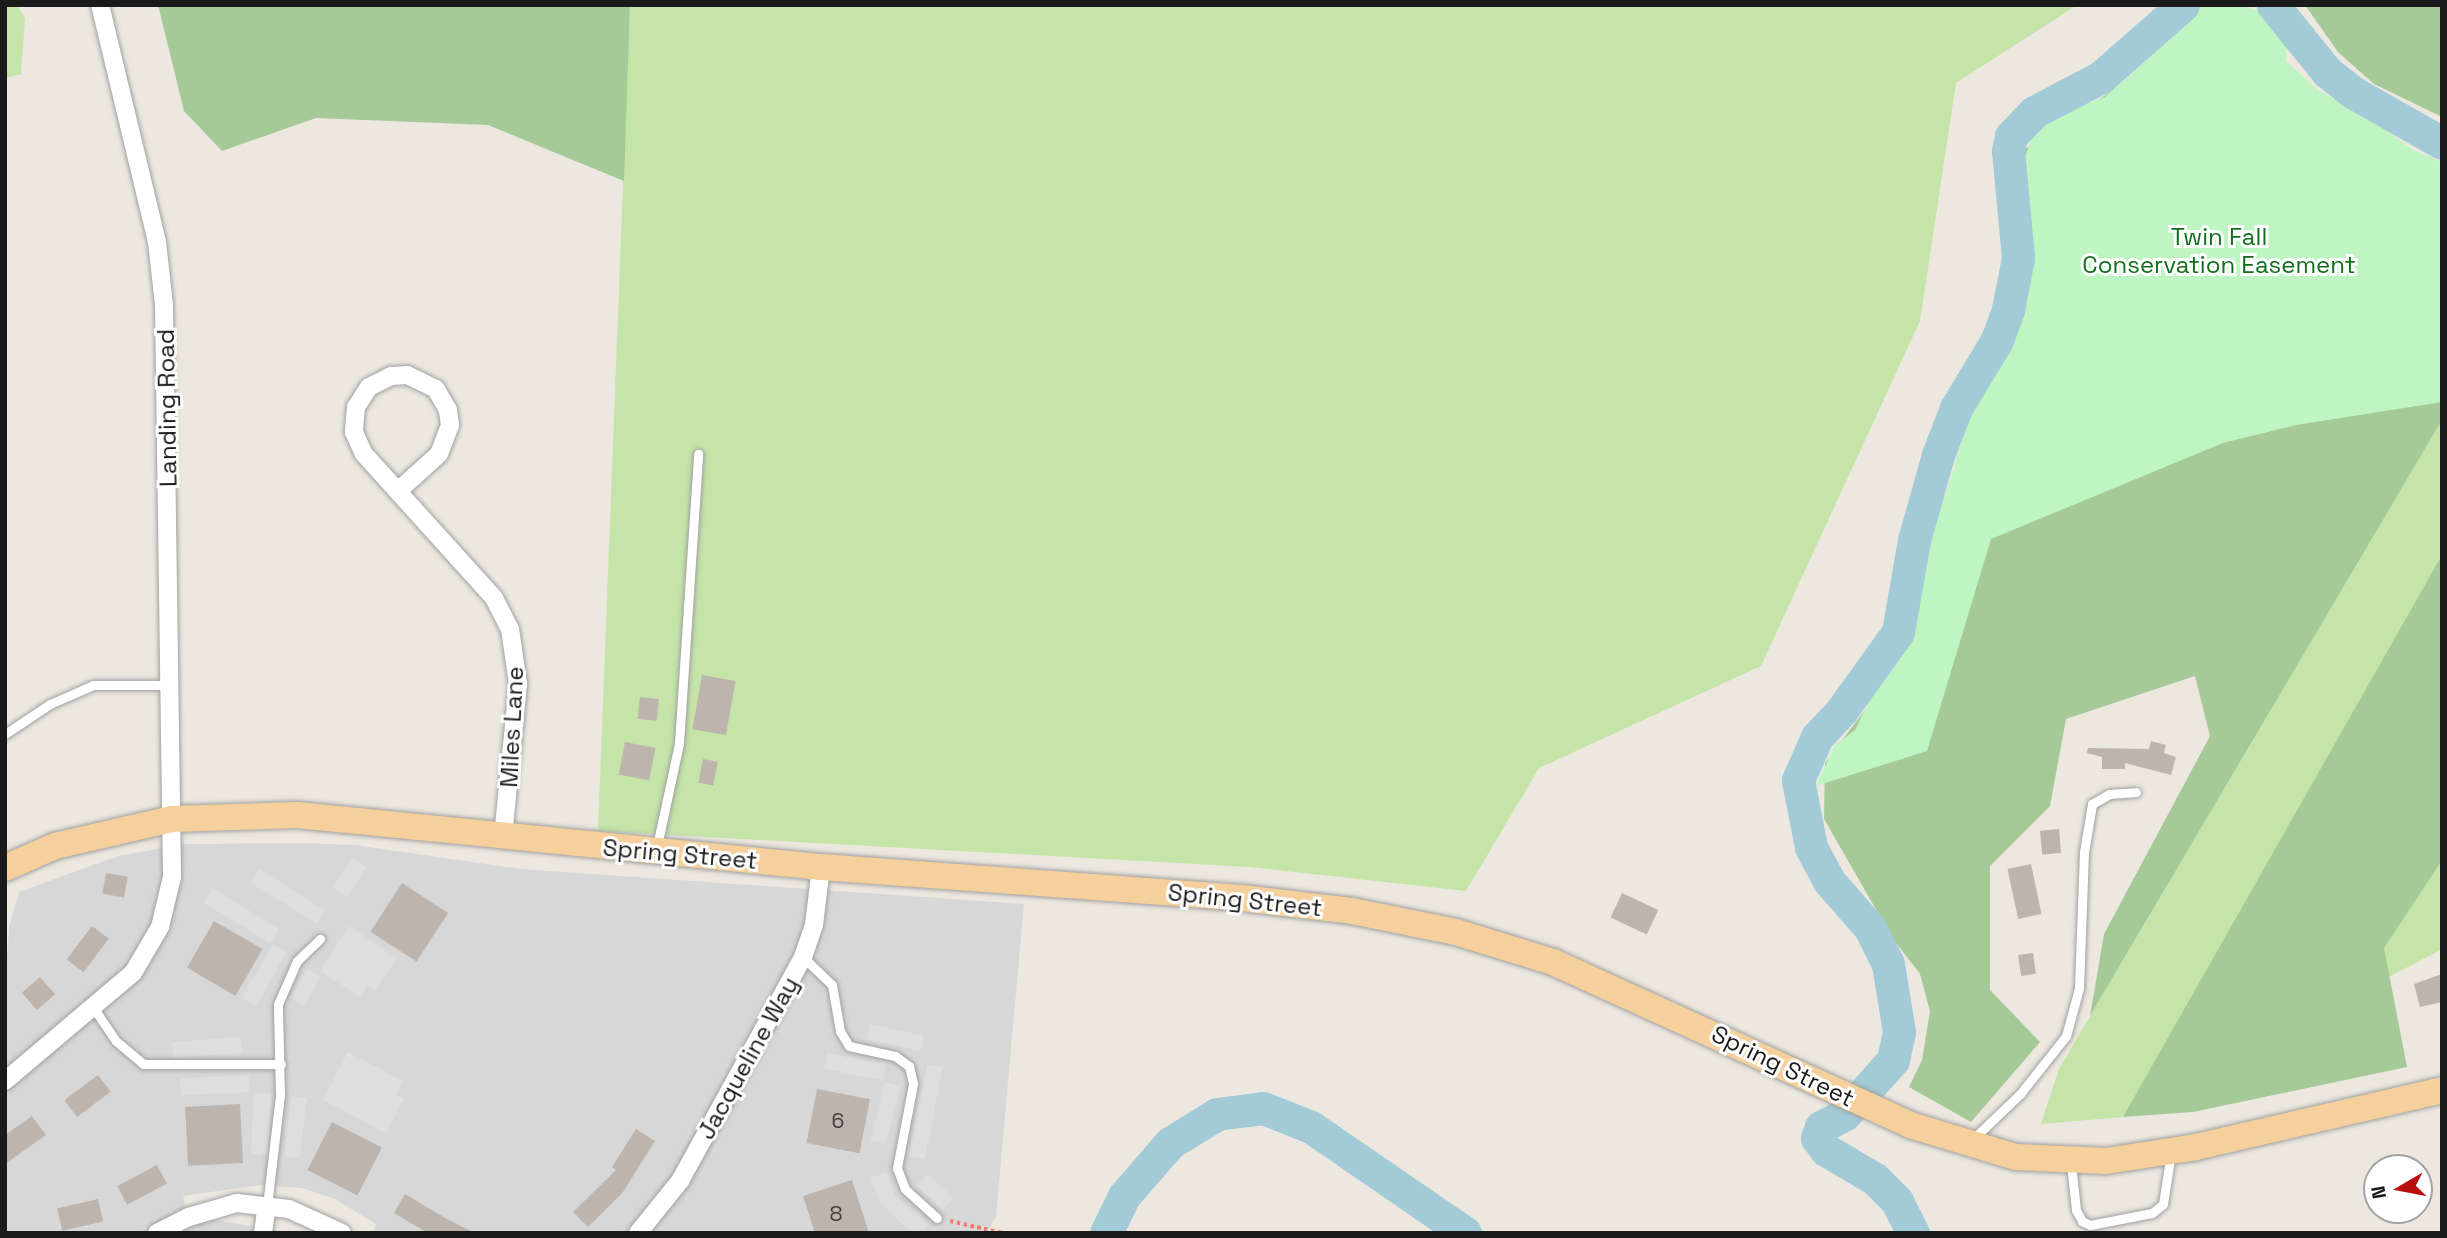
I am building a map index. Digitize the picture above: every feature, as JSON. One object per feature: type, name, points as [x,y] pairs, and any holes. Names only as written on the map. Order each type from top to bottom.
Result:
[{"type":"main road","name":"Spring Street","points":[[5,868],[55,846],[172,819],[297,815],[656,852],[1242,898],[1352,911],[1456,932],[1553,962],[1628,993],[1867,1106],[1967,1145],[2016,1157],[2106,1161],[2171,1151],[2442,1090]]},
{"type":"street","name":"Landing Road","points":[[5,1082],[94,1010],[133,973],[160,926],[172,877],[164,305],[157,242],[100,5]]},
{"type":"street","name":"Miles Lane","points":[[398,491],[439,454],[450,425],[448,410],[436,389],[407,375],[391,376],[369,387],[354,415],[359,447],[398,491],[494,598],[510,629],[518,684],[503,837]]},
{"type":"street","name":"Jacqueline Way","points":[[638,1233],[680,1181],[803,957],[814,925],[821,867]]},
{"type":"street","points":[[157,1233],[229,1204],[289,1209],[342,1233]]},
{"type":"street","points":[[263,1233],[267,1206]]},
{"type":"lane","points":[[656,852],[679,743],[698,454]]},
{"type":"lane","points":[[5,734],[50,704],[93,685],[168,685]]},
{"type":"lane","points":[[1967,1145],[2020,1094],[2066,1036],[2079,988],[2084,852],[2092,804],[2109,794],[2136,792]]},
{"type":"lane","points":[[267,1206],[281,1064],[277,1019],[282,989],[297,961],[320,940]]},
{"type":"lane","points":[[803,957],[832,985],[843,1039],[858,1049],[895,1056],[909,1066],[913,1084],[897,1168],[905,1189],[937,1218]]},
{"type":"lane","points":[[94,1010],[116,1041],[144,1063],[281,1064]]},
{"type":"lane","points":[[2071,1160],[2076,1210],[2082,1222],[2091,1225],[2152,1213],[2163,1204],[2169,1190],[2171,1151]]},
{"type":"path","points":[[937,1218],[1003,1233]]},
{"type":"shaded area","points":[[187,844],[355,845],[521,869],[1024,904],[996,1216],[987,1233],[373,1233],[376,1224],[335,1199],[302,1188],[260,1185],[183,1196],[190,1227],[211,1219],[291,1233],[5,1233],[5,990],[9,927],[19,892],[118,856]]},
{"type":"shaded area","points":[[352,858],[366,867],[347,897],[333,887]]},
{"type":"shaded area","points":[[259,869],[325,910],[317,924],[251,883]]},
{"type":"shaded area","points":[[213,888],[279,929],[270,944],[204,902]]},
{"type":"shaded area","points":[[349,926],[397,958],[375,991],[367,986],[360,997],[320,971]]},
{"type":"shaded area","points":[[273,944],[287,952],[256,1006],[242,998]]},
{"type":"shaded area","points":[[307,969],[321,977],[304,1006],[290,998]]},
{"type":"shaded area","points":[[870,1024],[924,1035],[920,1051],[867,1040]]},
{"type":"shaded area","points":[[241,1037],[242,1053],[173,1058],[172,1042]]},
{"type":"shaded area","points":[[348,1052],[403,1081],[396,1095],[404,1099],[386,1133],[323,1100]]},
{"type":"shaded area","points":[[827,1053],[886,1064],[883,1080],[824,1069]]},
{"type":"shaded area","points":[[927,1064],[943,1067],[925,1159],[909,1156]]},
{"type":"shaded area","points":[[249,1075],[250,1092],[181,1096],[180,1079]]},
{"type":"shaded area","points":[[885,1082],[901,1086],[886,1144],[870,1140]]},
{"type":"shaded area","points":[[254,1093],[271,1094],[268,1155],[251,1154]]},
{"type":"shaded area","points":[[291,1096],[307,1098],[299,1158],[284,1157]]},
{"type":"shaded area","points":[[886,1172],[894,1194],[928,1225],[921,1233],[912,1233],[880,1203],[870,1178]]},
{"type":"shaded area","points":[[928,1174],[954,1198],[943,1210],[917,1186]]},
{"type":"green space","points":[[5,5],[17,5],[25,18],[21,74],[5,78]]},
{"type":"green space","points":[[158,5],[630,5],[624,181],[488,125],[316,118],[222,151],[184,111]]},
{"type":"green space","points":[[630,5],[2077,5],[1956,83],[1920,321],[1761,666],[1539,768],[1466,891],[1249,867],[598,831]]},
{"type":"green space","name":"Twin Fall Conservation Easement","points":[[2201,5],[2239,5],[2273,15],[2288,38],[2286,61],[2319,91],[2364,114],[2413,150],[2442,162],[2442,402],[2296,425],[2223,443],[1991,539],[1927,751],[1816,786],[1835,745],[1855,730],[1881,676],[1913,630],[1916,598],[1907,570],[1916,549],[1910,538],[1936,511],[1947,491],[1976,395],[1997,366],[2027,301],[2031,272],[2014,184],[2033,136],[2054,117],[2105,97],[2183,28]]},
{"type":"green space","points":[[2305,5],[2442,5],[2442,117],[2374,84],[2338,52]]},
{"type":"green space","points":[[2207,27],[2308,93],[2442,167],[2442,420],[2090,1016],[2104,934],[2210,736],[2195,676],[2066,719],[2050,806],[1990,866],[1990,990],[2040,1042],[1971,1122],[1909,1087],[1922,1060],[1930,1011],[1920,974],[1893,939],[1824,819],[1825,763],[1920,637],[2033,291],[2022,151]]},
{"type":"green space","points":[[2442,420],[2442,949],[2123,1117],[2041,1124],[2059,1069]]},
{"type":"green space","points":[[2442,555],[2442,860],[2384,948],[2407,1067],[2193,1112],[2123,1117]]},
{"type":"building","points":[[702,675],[735,681],[726,735],[692,729]]},
{"type":"building","points":[[640,697],[659,699],[657,721],[638,719]]},
{"type":"building","points":[[2151,741],[2166,745],[2164,753],[2176,757],[2171,775],[2125,763],[2125,769],[2102,769],[2102,757],[2087,753],[2088,748],[2149,749]]},
{"type":"building","points":[[625,742],[655,748],[649,780],[619,774]]},
{"type":"building","points":[[703,759],[718,762],[713,785],[698,783]]},
{"type":"building","points":[[2059,829],[2061,853],[2042,855],[2040,831]]},
{"type":"building","points":[[2031,864],[2042,914],[2018,919],[2008,869]]},
{"type":"building","points":[[106,873],[128,877],[124,898],[102,894]]},
{"type":"building","points":[[402,883],[448,913],[417,962],[370,932]]},
{"type":"building","points":[[1622,893],[1658,910],[1647,934],[1611,917]]},
{"type":"building","points":[[214,921],[262,949],[235,996],[187,968]]},
{"type":"building","points":[[92,926],[109,939],[83,972],[67,960]]},
{"type":"building","points":[[2033,953],[2036,974],[2021,976],[2018,955]]},
{"type":"building","points":[[2442,974],[2442,1002],[2420,1007],[2414,984]]},
{"type":"building","points":[[40,977],[55,994],[37,1010],[22,993]]},
{"type":"building","points":[[98,1075],[111,1092],[77,1117],[64,1100]]},
{"type":"building","points":[[817,1089],[870,1099],[860,1153],[807,1143]]},
{"type":"building","points":[[240,1104],[243,1163],[188,1166],[185,1107]]},
{"type":"building","points":[[32,1116],[46,1135],[5,1164],[5,1135]]},
{"type":"building","points":[[332,1122],[382,1147],[357,1196],[307,1170]]},
{"type":"building","points":[[636,1129],[655,1141],[623,1192],[588,1227],[573,1212],[616,1170],[612,1167]]},
{"type":"building","points":[[157,1165],[167,1184],[127,1205],[117,1186]]},
{"type":"building","points":[[852,1180],[869,1233],[815,1233],[803,1196]]},
{"type":"building","points":[[405,1194],[475,1233],[428,1233],[394,1213]]},
{"type":"building","points":[[98,1199],[103,1221],[62,1231],[57,1208]]},
{"type":"waterway","points":[[1913,1233],[1897,1201],[1875,1179],[1826,1150],[1817,1138],[1821,1127],[1844,1115],[1893,1060],[1899,1032],[1888,964],[1870,928],[1829,881],[1811,847],[1798,780],[1817,737],[1842,710],[1898,632],[1914,540],[1938,455],[1956,408],[1997,340],[2008,309],[2018,258],[2008,151],[2011,136],[2034,112],[2101,77],[2183,5]]},
{"type":"waterway","points":[[2273,5],[2327,72],[2354,93],[2442,143]]},
{"type":"waterway","points":[[1106,1233],[1124,1196],[1170,1143],[1217,1114],[1263,1108],[1311,1127],[1465,1233]]}]
